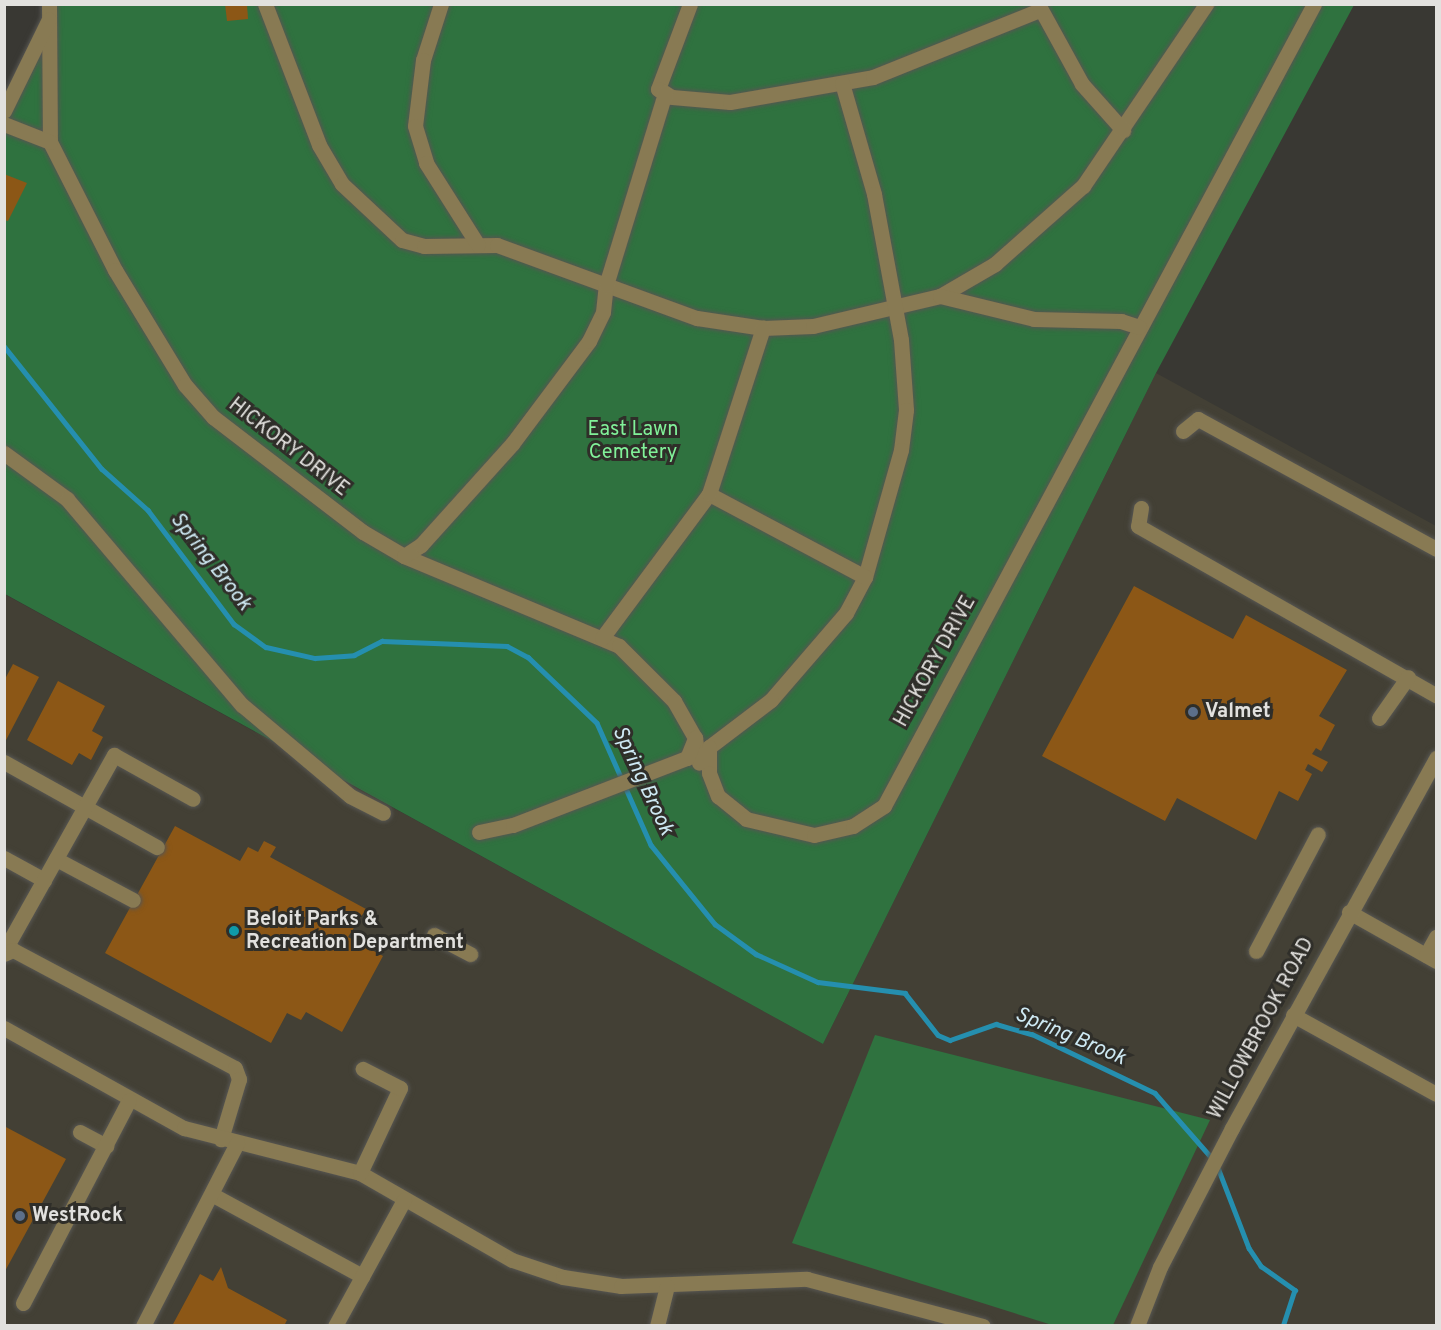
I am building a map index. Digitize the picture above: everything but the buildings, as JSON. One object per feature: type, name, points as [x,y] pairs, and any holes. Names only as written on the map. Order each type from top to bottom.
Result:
[{"type":"street","points":[[265,4],[319,146],[342,184],[402,240],[424,246],[497,245],[697,318],[763,328],[813,326],[940,296],[995,264],[1067,205],[1123,130],[1206,4]]},
{"type":"street","points":[[441,4],[423,60],[415,126],[426,163],[478,245]]},
{"type":"street","points":[[690,4],[658,89],[665,93],[730,102],[842,83],[884,73],[1039,7],[1082,84],[1123,130]]},
{"type":"street","name":"HICKORY DRIVE","points":[[865,577],[846,613],[803,667],[709,747],[709,773],[718,796],[746,819],[814,835],[853,826],[884,806],[1314,4]]},
{"type":"street","points":[[4,111],[50,10]]},
{"type":"street","name":"HICKORY DRIVE","points":[[50,10],[50,142],[115,270],[184,385],[213,417],[280,470],[404,556],[602,638],[639,664],[674,701],[695,738],[699,763]]},
{"type":"street","points":[[709,494],[865,577],[902,440],[906,410],[896,307],[874,194],[842,83]]},
{"type":"street","points":[[404,556],[421,545],[571,372],[603,312],[606,285],[665,93]]},
{"type":"street","points":[[4,124],[50,142]]},
{"type":"street","points":[[940,296],[1034,319],[1121,321],[1138,330]]},
{"type":"street","points":[[602,638],[709,494],[763,328]]},
{"type":"street","points":[[1183,431],[1198,419],[1437,549]]},
{"type":"street","points":[[4,453],[67,499],[242,705],[350,796],[383,813]]},
{"type":"street","points":[[1141,508],[1138,526],[1437,695]]},
{"type":"street","points":[[1379,718],[1408,677]]},
{"type":"street","points":[[479,832],[513,825],[687,758],[695,738]]},
{"type":"street","points":[[4,953],[114,755],[193,799]]},
{"type":"street","name":"WILLOWBROOK ROAD","points":[[1137,1326],[1205,1179],[1349,912],[1437,758]]},
{"type":"street","points":[[4,762],[157,847]]},
{"type":"street","points":[[1256,951],[1318,834]]},
{"type":"street","points":[[4,858],[44,880]]},
{"type":"street","points":[[56,859],[133,900]]},
{"type":"street","points":[[1349,912],[1431,958],[1437,938]]},
{"type":"street","points":[[434,935],[470,954]]},
{"type":"street","points":[[4,953],[13,951],[235,1068],[239,1079],[221,1139]]},
{"type":"street","points":[[1293,1015],[1437,1094]]},
{"type":"street","points":[[4,1028],[129,1100],[221,1139],[360,1173],[404,1200],[536,1269],[589,1282],[666,1286],[807,1279],[983,1326]]},
{"type":"street","points":[[360,1173],[400,1088],[363,1070]]},
{"type":"street","points":[[22,1303],[129,1100]]},
{"type":"street","points":[[80,1132],[106,1146]]},
{"type":"street","points":[[143,1326],[213,1196],[237,1143]]},
{"type":"street","points":[[213,1196],[362,1276]]},
{"type":"street","points":[[334,1326],[404,1200]]},
{"type":"street","points":[[657,1326],[666,1286]]},
{"type":"shaded area","points":[[1156,373],[1436,526],[1436,1325],[5,1325],[4,594],[823,1044]]},
{"type":"green space","name":"East Lawn Cemetery","points":[[50,5],[1354,5],[1156,373],[823,1044],[5,594],[5,101]]},
{"type":"green space","points":[[875,1035],[1210,1120],[1113,1325],[1052,1325],[792,1243]]},
{"type":"waterway","name":"Spring Brook","points":[[4,346],[102,469],[148,510],[234,624],[266,647],[315,658],[354,655],[382,641],[507,646],[528,657],[597,723],[651,845],[715,924],[756,954],[818,982],[905,993],[938,1035],[950,1040],[996,1024],[1032,1034],[1155,1093],[1212,1158]]},
{"type":"waterway","name":"Spring Brook","points":[[1217,1165],[1249,1248],[1261,1266],[1295,1290],[1283,1326]]},
{"type":"place","name":"Valmet","points":[[1193,712]]},
{"type":"place","name":"Beloit Parks & Recreation Department","points":[[234,931]]},
{"type":"place","name":"WestRock","points":[[20,1216]]}]
